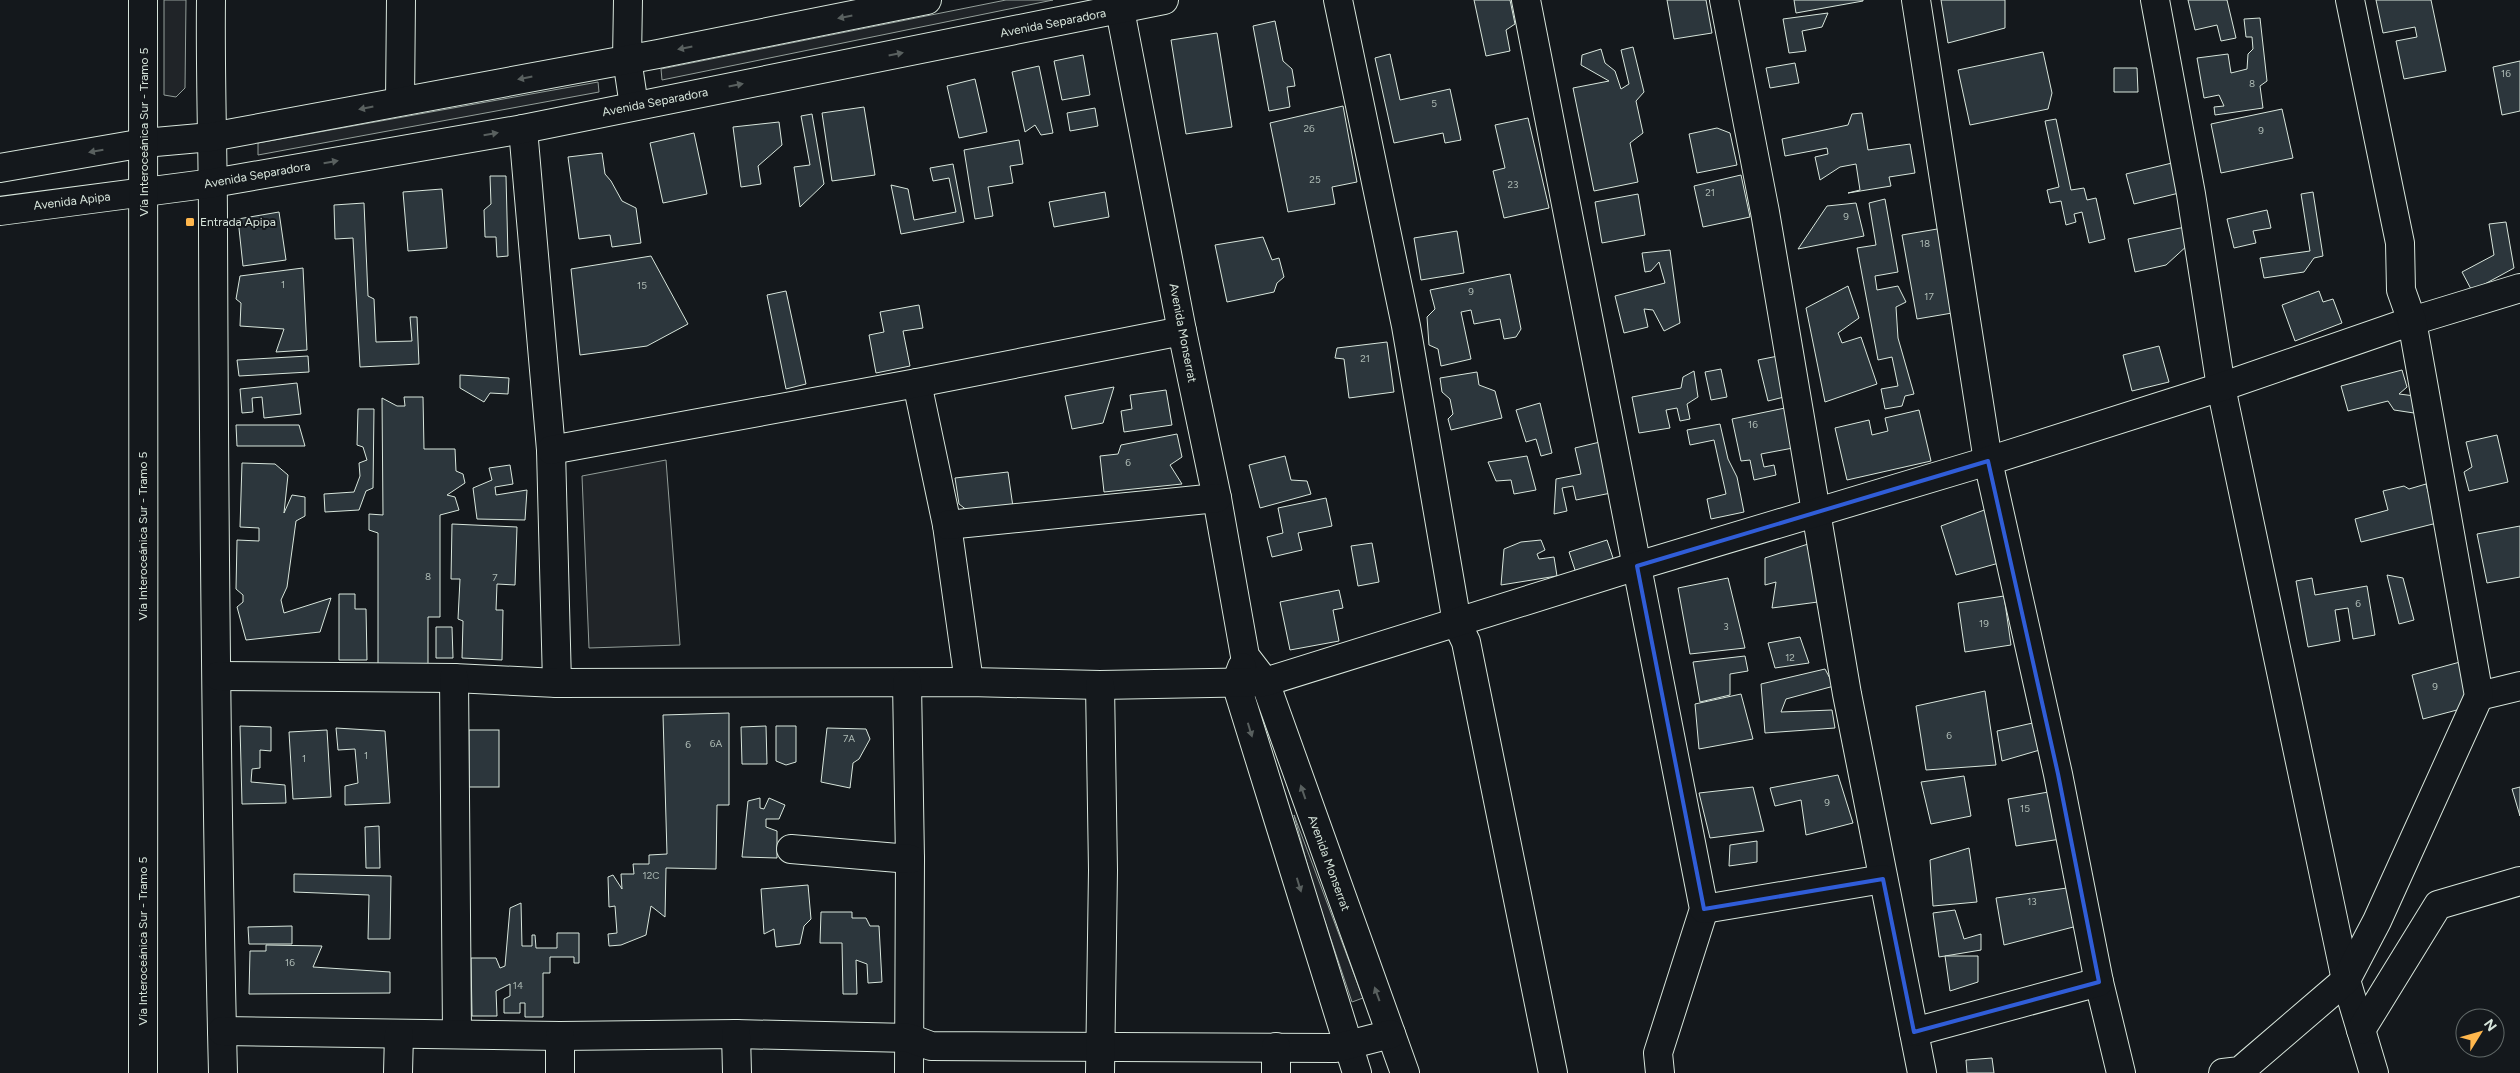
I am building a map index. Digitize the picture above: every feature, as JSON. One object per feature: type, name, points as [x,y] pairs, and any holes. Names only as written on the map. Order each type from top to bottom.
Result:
[{"type":"main road","name":"Vía Interoceánica Sur - Tramo 5","points":[[143,0],[145,192],[142,550],[143,1073]]},
{"type":"main road","points":[[210,0],[222,1073]]},
{"type":"main road","points":[[400,101],[401,0]]},
{"type":"main road","points":[[628,0],[628,59],[634,106]]},
{"type":"main road","points":[[0,168],[144,143],[211,137],[628,59],[873,6],[927,0]]},
{"type":"main road","name":"Avenida Separadora","points":[[145,192],[213,183],[523,129],[1164,0]]},
{"type":"main road","points":[[1338,0],[1406,326],[1457,623],[1466,642],[1553,1073]]},
{"type":"main road","points":[[1526,0],[1704,909],[1658,1053],[1660,1073]]},
{"type":"main road","points":[[1724,0],[1765,212],[1815,513],[1883,879],[1922,1073]]},
{"type":"main road","points":[[1916,0],[1988,461],[2058,774],[2099,982],[2121,1073]]},
{"type":"main road","points":[[2155,0],[2191,194],[2221,387],[2346,980],[2374,1073]]},
{"type":"main road","points":[[2223,1073],[2240,1071],[2346,980],[2377,921],[2480,696],[2412,321],[2401,290],[2400,243],[2350,0]]},
{"type":"main road","name":"Avenida Monserrat","points":[[1120,10],[1182,331],[1217,498],[1246,656],[1265,682],[1406,1073]]},
{"type":"main road","points":[[523,129],[551,450],[557,683]]},
{"type":"main road","name":"Avenida Apipa","points":[[0,210],[145,192]]},
{"type":"main road","points":[[218,676],[454,678],[557,683],[968,682],[1100,685],[1265,682],[1637,566],[1988,461],[2221,387],[2412,321],[2520,288]]},
{"type":"main road","points":[[551,450],[917,383],[1182,331]]},
{"type":"main road","points":[[917,383],[947,525],[968,682]]},
{"type":"main road","points":[[947,525],[1217,498]]},
{"type":"main road","points":[[1246,656],[1236,683],[1357,1073]]},
{"type":"main road","points":[[454,678],[457,1033]]},
{"type":"main road","points":[[907,683],[910,859],[909,1073]]},
{"type":"main road","points":[[1100,685],[1103,870],[1100,1073]]},
{"type":"main road","points":[[2480,696],[2520,686]]},
{"type":"main road","points":[[791,849],[910,859]]},
{"type":"main road","points":[[1704,909],[1883,879]]},
{"type":"main road","points":[[2361,1030],[2438,905],[2520,881]]},
{"type":"main road","points":[[1914,1032],[2099,982]]},
{"type":"main road","points":[[222,1031],[560,1036],[736,1034],[909,1038],[930,1046],[1100,1046],[1276,1060],[1349,1046],[1392,1034]]},
{"type":"main road","points":[[398,1073],[399,1034]]},
{"type":"main road","points":[[736,1034],[737,1073]]},
{"type":"main road","points":[[560,1036],[560,1073]]},
{"type":"highlighted area","points":[[1988,461],[2058,774],[2099,982],[1914,1032],[1883,879],[1704,909],[1637,566]]},
{"type":"shaded area","points":[[164,0],[186,0],[185,88],[176,97],[164,95]]},
{"type":"shaded area","points":[[1006,0],[1053,0],[662,80],[661,69]]},
{"type":"shaded area","points":[[598,82],[599,92],[258,155],[258,143]]},
{"type":"shaded area","points":[[666,460],[680,645],[589,648],[582,476]]},
{"type":"shaded area","points":[[1294,815],[1363,998],[1352,1002],[1313,886]]},
{"type":"building","points":[[1474,0],[1510,0],[1515,24],[1506,30],[1510,51],[1486,56]]},
{"type":"building","points":[[1667,0],[1706,0],[1712,33],[1674,39]]},
{"type":"building","points":[[1794,0],[1863,0],[1863,1],[1796,13]]},
{"type":"building","points":[[1941,0],[2005,0],[2005,28],[1948,43]]},
{"type":"building","points":[[2188,0],[2227,0],[2236,38],[2221,41],[2217,25],[2195,30]]},
{"type":"building","points":[[2376,0],[2431,0],[2446,71],[2404,79],[2396,41],[2417,37],[2415,27],[2383,33]]},
{"type":"building","points":[[1828,13],[1822,27],[1802,31],[1806,51],[1789,53],[1783,19]]},
{"type":"building","points":[[2260,18],[2267,81],[2260,86],[2263,108],[2215,115],[2214,107],[2224,106],[2219,95],[2204,98],[2197,58],[2228,54],[2231,73],[2247,69],[2248,54],[2253,49],[2252,37],[2246,37],[2244,19]]},
{"type":"building","points":[[1275,21],[1283,61],[1292,69],[1295,86],[1287,87],[1290,107],[1269,111],[1253,26]]},
{"type":"building","points":[[1217,33],[1232,127],[1186,134],[1171,40]]},
{"type":"building","points":[[1633,47],[1644,92],[1636,101],[1643,133],[1630,143],[1638,182],[1594,191],[1573,88],[1609,81],[1581,65],[1582,55],[1601,49],[1605,63],[1615,71],[1621,89],[1629,84],[1621,50]]},
{"type":"building","points":[[2043,52],[2052,93],[2048,109],[1970,125],[1958,70]]},
{"type":"building","points":[[1390,54],[1400,100],[1450,89],[1461,140],[1445,143],[1443,133],[1394,143],[1375,58]]},
{"type":"building","points":[[1083,55],[1090,95],[1062,100],[1054,61]]},
{"type":"building","points":[[2520,61],[2520,111],[2502,115],[2493,67]]},
{"type":"building","points":[[1795,63],[1799,83],[1770,88],[1766,68]]},
{"type":"building","points":[[1039,66],[1053,133],[1041,135],[1035,125],[1025,132],[1012,72]]},
{"type":"building","points":[[2114,68],[2137,68],[2138,92],[2114,92]]},
{"type":"building","points":[[975,79],[987,132],[959,138],[947,86]]},
{"type":"building","points":[[1343,106],[1357,182],[1332,187],[1335,204],[1288,212],[1270,123]]},
{"type":"building","points":[[864,107],[875,175],[832,181],[822,113]]},
{"type":"building","points":[[1095,108],[1098,126],[1070,131],[1067,113]]},
{"type":"building","points":[[2282,109],[2293,158],[2221,173],[2211,124]]},
{"type":"building","points":[[1862,113],[1868,150],[1910,144],[1915,173],[1889,177],[1891,186],[1848,193],[1860,190],[1856,164],[1840,167],[1820,180],[1815,157],[1828,154],[1827,148],[1785,156],[1782,139],[1848,125],[1852,114]]},
{"type":"building","points":[[812,114],[824,184],[800,207],[794,167],[810,165],[801,116]]},
{"type":"building","points":[[1528,118],[1549,208],[1504,218],[1493,171],[1505,168],[1495,125]]},
{"type":"building","points":[[2056,119],[2071,190],[2084,188],[2087,200],[2096,198],[2105,239],[2089,243],[2082,212],[2074,214],[2076,222],[2066,225],[2061,201],[2050,203],[2047,190],[2059,187],[2045,121]]},
{"type":"building","points":[[779,122],[782,145],[758,166],[761,184],[741,187],[733,127]]},
{"type":"building","points":[[1717,128],[1730,133],[1737,165],[1697,173],[1689,134]]},
{"type":"building","points":[[694,133],[707,194],[663,203],[650,143]]},
{"type":"building","points":[[1019,140],[1023,164],[1010,166],[1013,183],[988,187],[993,216],[975,219],[964,150]]},
{"type":"building","points":[[602,153],[605,174],[622,201],[636,208],[641,243],[612,247],[610,235],[579,239],[568,157]]},
{"type":"building","points":[[2172,163],[2179,193],[2134,204],[2126,174]]},
{"type":"building","points":[[953,164],[964,222],[901,234],[891,185],[908,189],[914,220],[956,212],[949,178],[933,181],[930,168]]},
{"type":"building","points":[[1741,175],[1750,217],[1703,227],[1694,186]]},
{"type":"building","points":[[490,176],[506,176],[508,256],[497,257],[496,237],[485,237],[484,210],[491,204]]},
{"type":"building","points":[[442,189],[447,248],[408,251],[403,192]]},
{"type":"building","points":[[1105,192],[1109,217],[1054,227],[1049,202]]},
{"type":"building","points":[[2313,192],[2323,256],[2314,258],[2304,272],[2264,278],[2260,258],[2310,251],[2301,194]]},
{"type":"building","points":[[1638,194],[1645,235],[1602,243],[1595,202]]},
{"type":"building","points":[[1885,199],[1898,272],[1875,276],[1877,290],[1898,286],[1906,302],[1896,307],[1898,338],[1914,394],[1905,396],[1902,406],[1885,409],[1881,389],[1898,386],[1892,357],[1878,360],[1857,248],[1876,245],[1869,203]]},
{"type":"building","points":[[364,203],[368,296],[374,299],[376,342],[412,341],[410,317],[417,317],[419,364],[360,367],[353,238],[335,239],[334,205]]},
{"type":"building","points":[[1856,203],[1864,236],[1798,249],[1827,206]]},
{"type":"building","points":[[2267,210],[2271,228],[2253,231],[2256,243],[2234,248],[2227,219]]},
{"type":"building","points":[[279,212],[286,260],[243,266],[238,219]]},
{"type":"building","points":[[2506,222],[2514,268],[2472,291],[2462,272],[2494,255],[2489,224]]},
{"type":"building","points":[[2185,227],[2189,244],[2166,265],[2135,272],[2128,239]]},
{"type":"building","points":[[1943,228],[1958,312],[1917,319],[1902,235]]},
{"type":"building","points":[[1457,231],[1464,273],[1421,280],[1414,238]]},
{"type":"building","points":[[1263,237],[1272,260],[1279,258],[1284,277],[1277,283],[1274,292],[1227,302],[1215,245]]},
{"type":"building","points":[[1670,250],[1680,323],[1664,331],[1653,310],[1644,309],[1648,327],[1624,333],[1615,296],[1665,283],[1659,262],[1651,271],[1645,272],[1642,253]]},
{"type":"building","points":[[651,256],[688,324],[647,346],[580,355],[571,269]]},
{"type":"building","points":[[303,268],[307,350],[276,352],[284,329],[240,326],[241,303],[236,299],[240,276]]},
{"type":"building","points":[[1510,274],[1521,329],[1516,337],[1504,339],[1500,319],[1474,324],[1471,310],[1461,312],[1471,359],[1441,366],[1438,349],[1429,345],[1427,317],[1435,309],[1430,290]]},
{"type":"building","points":[[1848,286],[1859,318],[1838,333],[1842,343],[1861,337],[1877,384],[1825,402],[1806,308]]},
{"type":"building","points":[[786,291],[806,384],[786,389],[767,295]]},
{"type":"building","points":[[2319,291],[2323,302],[2333,299],[2342,323],[2295,341],[2282,305]]},
{"type":"building","points":[[919,305],[923,328],[903,331],[910,366],[876,373],[869,335],[884,332],[880,312]]},
{"type":"building","points":[[1387,342],[1394,392],[1349,398],[1344,359],[1335,358],[1337,348]]},
{"type":"building","points":[[2159,346],[2169,382],[2132,391],[2123,355]]},
{"type":"building","points":[[308,356],[309,372],[239,376],[237,360]]},
{"type":"building","points":[[1778,356],[1788,396],[1768,401],[1758,360]]},
{"type":"building","points":[[1721,369],[1727,397],[1711,400],[1705,372]]},
{"type":"building","points":[[2402,370],[2407,387],[2399,394],[2415,396],[2414,413],[2394,410],[2388,401],[2348,411],[2341,386]]},
{"type":"building","points":[[1694,371],[1698,397],[1687,404],[1690,419],[1680,421],[1677,408],[1666,410],[1670,428],[1639,433],[1632,397],[1681,388],[1683,377]]},
{"type":"building","points":[[1477,372],[1479,385],[1495,391],[1502,418],[1451,430],[1448,419],[1453,414],[1450,399],[1442,392],[1440,378]]},
{"type":"building","points":[[460,375],[509,378],[508,394],[490,393],[484,402],[460,388]]},
{"type":"building","points":[[297,383],[301,414],[264,418],[262,397],[252,398],[253,412],[242,413],[240,389]]},
{"type":"building","points":[[1114,387],[1103,423],[1072,429],[1065,396]]},
{"type":"building","points":[[1166,390],[1172,425],[1124,432],[1121,411],[1132,409],[1130,395]]},
{"type":"building","points":[[404,397],[423,397],[424,449],[455,449],[456,471],[463,474],[465,483],[447,495],[455,497],[459,510],[440,515],[440,617],[428,617],[428,664],[378,664],[378,533],[369,530],[369,514],[383,515],[382,398],[397,406],[405,406]]},
{"type":"building","points":[[1540,403],[1552,453],[1541,456],[1536,439],[1526,442],[1516,410]]},
{"type":"building","points":[[1785,408],[1793,448],[1761,454],[1764,467],[1774,465],[1776,475],[1754,480],[1750,460],[1741,461],[1732,419]]},
{"type":"building","points":[[358,409],[374,409],[373,488],[366,491],[359,510],[325,512],[324,494],[354,492],[360,476],[359,463],[367,460],[363,447],[357,445]]},
{"type":"building","points":[[1919,410],[1931,461],[1847,480],[1835,428],[1869,420],[1872,435],[1888,431],[1885,418]]},
{"type":"building","points":[[1720,424],[1728,459],[1737,477],[1744,512],[1711,519],[1707,499],[1726,494],[1714,440],[1690,445],[1687,430]]},
{"type":"building","points":[[236,425],[299,425],[305,446],[237,446]]},
{"type":"building","points":[[1177,434],[1182,457],[1170,465],[1182,484],[1104,492],[1100,456],[1118,454],[1121,445]]},
{"type":"building","points":[[2497,435],[2508,482],[2469,491],[2464,472],[2472,467],[2466,442]]},
{"type":"building","points":[[1600,442],[1611,493],[1576,500],[1573,486],[1562,488],[1567,511],[1554,514],[1556,479],[1581,474],[1575,448]]},
{"type":"building","points":[[1285,456],[1291,480],[1307,481],[1311,494],[1260,508],[1249,465]]},
{"type":"building","points":[[1527,456],[1536,490],[1514,494],[1511,480],[1496,481],[1488,462]]},
{"type":"building","points":[[242,463],[275,464],[288,475],[284,513],[292,495],[305,497],[305,516],[296,521],[287,587],[281,600],[284,613],[331,598],[320,632],[246,640],[237,607],[243,602],[243,595],[236,589],[237,540],[259,541],[259,528],[240,527]]},
{"type":"building","points":[[510,465],[513,484],[495,487],[496,495],[527,490],[525,520],[477,519],[473,488],[492,480],[489,468]]},
{"type":"building","points":[[1008,472],[1013,507],[968,511],[959,504],[955,478]]},
{"type":"building","points":[[2426,484],[2437,523],[2361,542],[2355,519],[2388,510],[2383,491],[2404,486],[2409,489]]},
{"type":"building","points":[[1326,498],[1332,526],[1298,533],[1302,550],[1272,557],[1267,537],[1283,533],[1278,508]]},
{"type":"building","points":[[1987,509],[1999,563],[1956,575],[1941,526]]},
{"type":"building","points":[[452,524],[517,527],[515,585],[497,584],[496,610],[503,610],[502,660],[462,658],[463,621],[458,619],[460,579],[451,579]]},
{"type":"building","points":[[2520,526],[2520,577],[2487,583],[2477,534]]},
{"type":"building","points":[[1541,540],[1545,550],[1537,554],[1539,559],[1554,557],[1557,576],[1501,585],[1504,549],[1521,542]]},
{"type":"building","points":[[1607,540],[1615,564],[1577,576],[1569,552]]},
{"type":"building","points":[[1372,543],[1379,582],[1358,586],[1351,546]]},
{"type":"building","points":[[1808,544],[1818,602],[1772,608],[1776,582],[1765,585],[1765,558]]},
{"type":"building","points":[[2387,575],[2403,578],[2414,620],[2399,624]]},
{"type":"building","points":[[1728,578],[1745,648],[1690,654],[1678,588]]},
{"type":"building","points":[[2312,578],[2315,595],[2367,586],[2375,635],[2353,639],[2348,608],[2335,610],[2340,641],[2308,647],[2296,581]]},
{"type":"building","points":[[1339,590],[1343,608],[1333,610],[1339,641],[1290,650],[1280,602]]},
{"type":"building","points":[[339,594],[355,594],[355,609],[366,609],[367,660],[339,660]]},
{"type":"building","points":[[2004,596],[2011,645],[1965,652],[1958,603]]},
{"type":"building","points":[[436,627],[452,627],[453,658],[436,658]]},
{"type":"building","points":[[1800,637],[1809,663],[1775,668],[1768,643]]},
{"type":"building","points":[[1745,656],[1748,671],[1730,674],[1730,695],[1700,702],[1693,662]]},
{"type":"building","points":[[2460,662],[2472,706],[2423,719],[2412,675]]},
{"type":"building","points":[[1825,669],[1834,686],[1786,699],[1781,712],[1832,710],[1835,728],[1765,733],[1761,684]]},
{"type":"building","points":[[1985,691],[1996,765],[1926,770],[1916,706]]},
{"type":"building","points":[[1741,694],[1753,739],[1699,749],[1695,704]]},
{"type":"building","points":[[729,713],[729,805],[717,805],[716,869],[666,868],[665,917],[651,906],[646,935],[621,945],[609,946],[608,934],[617,933],[615,906],[609,907],[608,877],[613,875],[622,889],[621,874],[634,874],[633,864],[649,864],[649,855],[667,854],[663,715]]},
{"type":"building","points":[[2046,720],[2050,747],[2002,761],[1997,731]]},
{"type":"building","points":[[240,726],[271,727],[271,751],[260,750],[260,768],[252,769],[251,782],[285,785],[286,803],[242,804]]},
{"type":"building","points":[[766,726],[767,764],[742,764],[741,727]]},
{"type":"building","points":[[776,726],[796,726],[796,762],[786,765],[776,761]]},
{"type":"building","points":[[336,728],[385,731],[390,803],[345,805],[345,786],[358,783],[355,749],[338,750]]},
{"type":"building","points":[[827,728],[866,729],[870,739],[859,759],[853,763],[850,788],[821,782]]},
{"type":"building","points":[[327,730],[331,797],[293,799],[289,732]]},
{"type":"building","points":[[469,730],[499,730],[499,787],[469,787]]},
{"type":"building","points":[[1838,775],[1853,823],[1806,835],[1801,800],[1775,806],[1770,788]]},
{"type":"building","points":[[1964,776],[1971,816],[1931,824],[1921,782]]},
{"type":"building","points":[[1753,787],[1764,831],[1710,838],[1699,793]]},
{"type":"building","points":[[2520,787],[2520,816],[2512,789]]},
{"type":"building","points":[[2060,790],[2067,838],[2016,846],[2008,799]]},
{"type":"building","points":[[760,798],[760,808],[764,809],[769,798],[785,805],[779,819],[766,819],[766,827],[777,831],[777,858],[742,857],[748,801]]},
{"type":"building","points":[[379,826],[380,868],[366,868],[365,827]]},
{"type":"building","points":[[1757,841],[1757,862],[1729,866],[1730,845]]},
{"type":"building","points":[[1969,848],[1977,902],[1933,906],[1930,860]]},
{"type":"building","points":[[294,874],[391,876],[390,939],[368,939],[369,895],[294,892]]},
{"type":"building","points":[[808,885],[811,919],[804,926],[800,944],[776,947],[774,929],[764,934],[761,889]]},
{"type":"building","points":[[2074,887],[2081,925],[2004,945],[1996,898]]},
{"type":"building","points":[[521,903],[522,946],[532,946],[532,935],[535,935],[536,948],[557,948],[557,933],[579,933],[579,963],[574,963],[574,957],[550,957],[550,973],[543,973],[543,1017],[525,1017],[525,1003],[520,1003],[520,1013],[504,1013],[504,999],[510,996],[510,984],[496,991],[497,1016],[472,1016],[471,958],[496,958],[500,968],[505,966],[510,908]]},
{"type":"building","points":[[1955,910],[1964,939],[1981,934],[1981,950],[1939,957],[1933,913]]},
{"type":"building","points":[[821,912],[852,912],[852,918],[866,918],[870,926],[879,926],[882,982],[868,983],[867,964],[856,960],[857,994],[843,994],[842,943],[820,943]]},
{"type":"building","points":[[292,926],[292,944],[249,944],[248,927]]},
{"type":"building","points":[[266,945],[322,946],[313,967],[390,972],[390,993],[249,994],[250,951],[266,951]]},
{"type":"building","points":[[1945,956],[1978,956],[1978,982],[1950,991]]},
{"type":"building","points":[[1992,1058],[1994,1073],[1967,1073],[1966,1060]]},
{"type":"place","name":"Entrada Apipa","points":[[190,222]]}]
